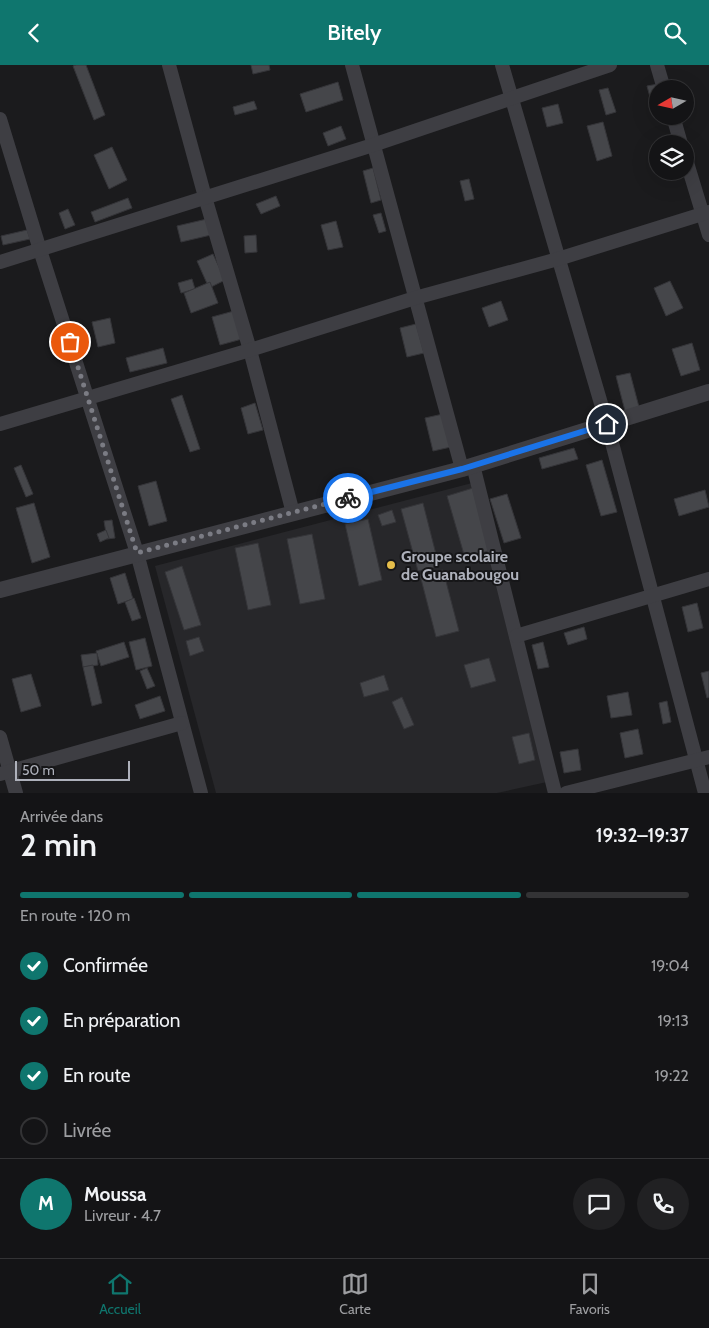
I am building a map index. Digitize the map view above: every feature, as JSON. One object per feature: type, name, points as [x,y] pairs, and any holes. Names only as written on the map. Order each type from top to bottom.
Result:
[{"type":"street","points":[[169,65],[250,350],[293,513]]},
{"type":"street","points":[[352,65],[415,298],[468,467],[516,636],[555,793]]},
{"type":"street","points":[[502,65],[607,424],[653,596],[702,759],[705,793]]},
{"type":"street","points":[[0,262],[373,145],[610,65]]},
{"type":"street","points":[[656,65],[661,80]]},
{"type":"street","points":[[0,119],[137,553],[201,793]]},
{"type":"street","points":[[694,180],[706,213],[709,235]]},
{"type":"street","points":[[0,424],[250,350],[415,298],[558,259],[706,213]]},
{"type":"street","points":[[0,590],[468,467],[709,392]]},
{"type":"street","points":[[516,636],[709,579]]},
{"type":"street","points":[[5,773],[182,723]]},
{"type":"street","points":[[0,737],[5,773],[16,793]]},
{"type":"street","points":[[566,793],[702,759]]},
{"type":"shaded area","points":[[472,483],[547,782],[497,793],[216,793],[155,566]]},
{"type":"building","points":[[86,65],[105,115],[94,120],[73,66]]},
{"type":"building","points":[[251,65],[269,65],[270,70],[253,74]]},
{"type":"building","points":[[338,82],[343,100],[306,112],[300,94]]},
{"type":"building","points":[[608,88],[616,112],[606,115],[599,90]]},
{"type":"building","points":[[254,101],[257,109],[235,115],[233,107]]},
{"type":"building","points":[[558,104],[563,123],[547,127],[542,108]]},
{"type":"building","points":[[603,122],[612,156],[597,161],[587,126]]},
{"type":"building","points":[[341,126],[346,139],[328,146],[323,133]]},
{"type":"building","points":[[112,147],[127,180],[109,189],[94,155]]},
{"type":"building","points":[[373,168],[381,200],[371,203],[363,171]]},
{"type":"building","points":[[469,179],[474,199],[465,201],[460,181]]},
{"type":"building","points":[[276,196],[280,206],[261,214],[256,204]]},
{"type":"building","points":[[128,198],[132,208],[95,222],[91,212]]},
{"type":"building","points":[[68,209],[75,225],[65,229],[59,213]]},
{"type":"building","points":[[381,213],[386,231],[379,233],[373,215]]},
{"type":"building","points":[[207,219],[211,235],[181,242],[177,226]]},
{"type":"building","points":[[336,221],[343,247],[328,250],[321,225]]},
{"type":"building","points":[[27,230],[30,239],[3,245],[1,236]]},
{"type":"building","points":[[256,235],[257,252],[245,253],[244,236]]},
{"type":"building","points":[[213,254],[225,280],[209,288],[197,261]]},
{"type":"building","points":[[192,279],[195,289],[181,293],[178,283]]},
{"type":"building","points":[[670,281],[683,308],[666,316],[654,288]]},
{"type":"building","points":[[210,282],[218,303],[191,313],[184,293]]},
{"type":"building","points":[[501,301],[508,320],[489,327],[482,308]]},
{"type":"building","points":[[234,311],[242,339],[220,345],[212,317]]},
{"type":"building","points":[[110,318],[115,343],[98,347],[92,322]]},
{"type":"building","points":[[416,324],[424,353],[407,357],[400,328]]},
{"type":"building","points":[[692,343],[700,370],[681,376],[672,349]]},
{"type":"building","points":[[163,348],[167,363],[130,372],[126,358]]},
{"type":"building","points":[[630,373],[639,407],[625,411],[616,376]]},
{"type":"building","points":[[182,395],[200,449],[190,452],[171,399]]},
{"type":"building","points":[[255,403],[263,430],[248,434],[241,408]]},
{"type":"building","points":[[443,414],[451,447],[433,451],[425,418]]},
{"type":"building","points":[[574,448],[578,459],[542,469],[539,458]]},
{"type":"building","points":[[602,460],[617,512],[601,516],[586,465]]},
{"type":"building","points":[[21,465],[33,494],[26,497],[14,468]]},
{"type":"building","points":[[156,481],[167,521],[149,526],[138,486]]},
{"type":"building","points":[[473,488],[491,550],[465,558],[447,496]]},
{"type":"building","points":[[705,490],[709,507],[679,516],[674,499]]},
{"type":"building","points":[[507,494],[521,538],[504,543],[490,499]]},
{"type":"building","points":[[34,503],[50,557],[32,563],[16,508]]},
{"type":"building","points":[[423,503],[439,566],[418,571],[401,509]]},
{"type":"building","points":[[392,510],[396,522],[382,526],[378,515]]},
{"type":"building","points":[[368,519],[382,580],[359,586],[345,524]]},
{"type":"building","points":[[112,520],[115,538],[107,539],[104,521]]},
{"type":"building","points":[[106,530],[109,538],[100,542],[97,534]]},
{"type":"building","points":[[312,534],[325,599],[300,604],[287,539]]},
{"type":"building","points":[[258,543],[271,605],[248,610],[235,548]]},
{"type":"building","points":[[182,566],[201,625],[184,630],[165,572]]},
{"type":"building","points":[[443,570],[459,631],[436,637],[420,575]]},
{"type":"building","points":[[125,573],[133,599],[118,604],[110,578]]},
{"type":"building","points":[[134,598],[141,618],[132,621],[125,602]]},
{"type":"building","points":[[697,603],[703,628],[688,632],[682,607]]},
{"type":"building","points":[[584,627],[587,639],[568,645],[564,633]]},
{"type":"building","points":[[199,637],[204,651],[190,656],[186,641]]},
{"type":"building","points":[[145,638],[152,666],[136,670],[129,642]]},
{"type":"building","points":[[124,642],[129,657],[101,666],[96,651]]},
{"type":"building","points":[[543,642],[549,667],[538,669],[532,645]]},
{"type":"building","points":[[97,653],[98,665],[83,667],[81,655]]},
{"type":"building","points":[[489,658],[496,681],[471,688],[464,665]]},
{"type":"building","points":[[93,665],[102,703],[92,706],[83,667]]},
{"type":"building","points":[[147,668],[155,686],[147,689],[140,671]]},
{"type":"building","points":[[709,671],[709,697],[707,698],[701,673]]},
{"type":"building","points":[[31,674],[41,706],[21,712],[12,679]]},
{"type":"building","points":[[384,675],[389,690],[364,697],[360,683]]},
{"type":"building","points":[[628,692],[632,715],[611,718],[607,696]]},
{"type":"building","points":[[160,696],[165,711],[140,719],[135,705]]},
{"type":"building","points":[[402,697],[414,725],[404,729],[392,702]]},
{"type":"building","points":[[667,701],[671,722],[663,724],[659,703]]},
{"type":"building","points":[[638,729],[643,754],[625,758],[620,733]]},
{"type":"building","points":[[529,733],[535,760],[519,764],[512,737]]},
{"type":"building","points":[[578,749],[581,770],[564,773],[560,752]]},
{"type":"way so far","points":[[70,342],[137,553],[348,498]]},
{"type":"place","name":"Groupe scolaire de Guanabougou","points":[[391,565]]},
{"type":"route","points":[[348,498],[462,469],[607,424]]}]
